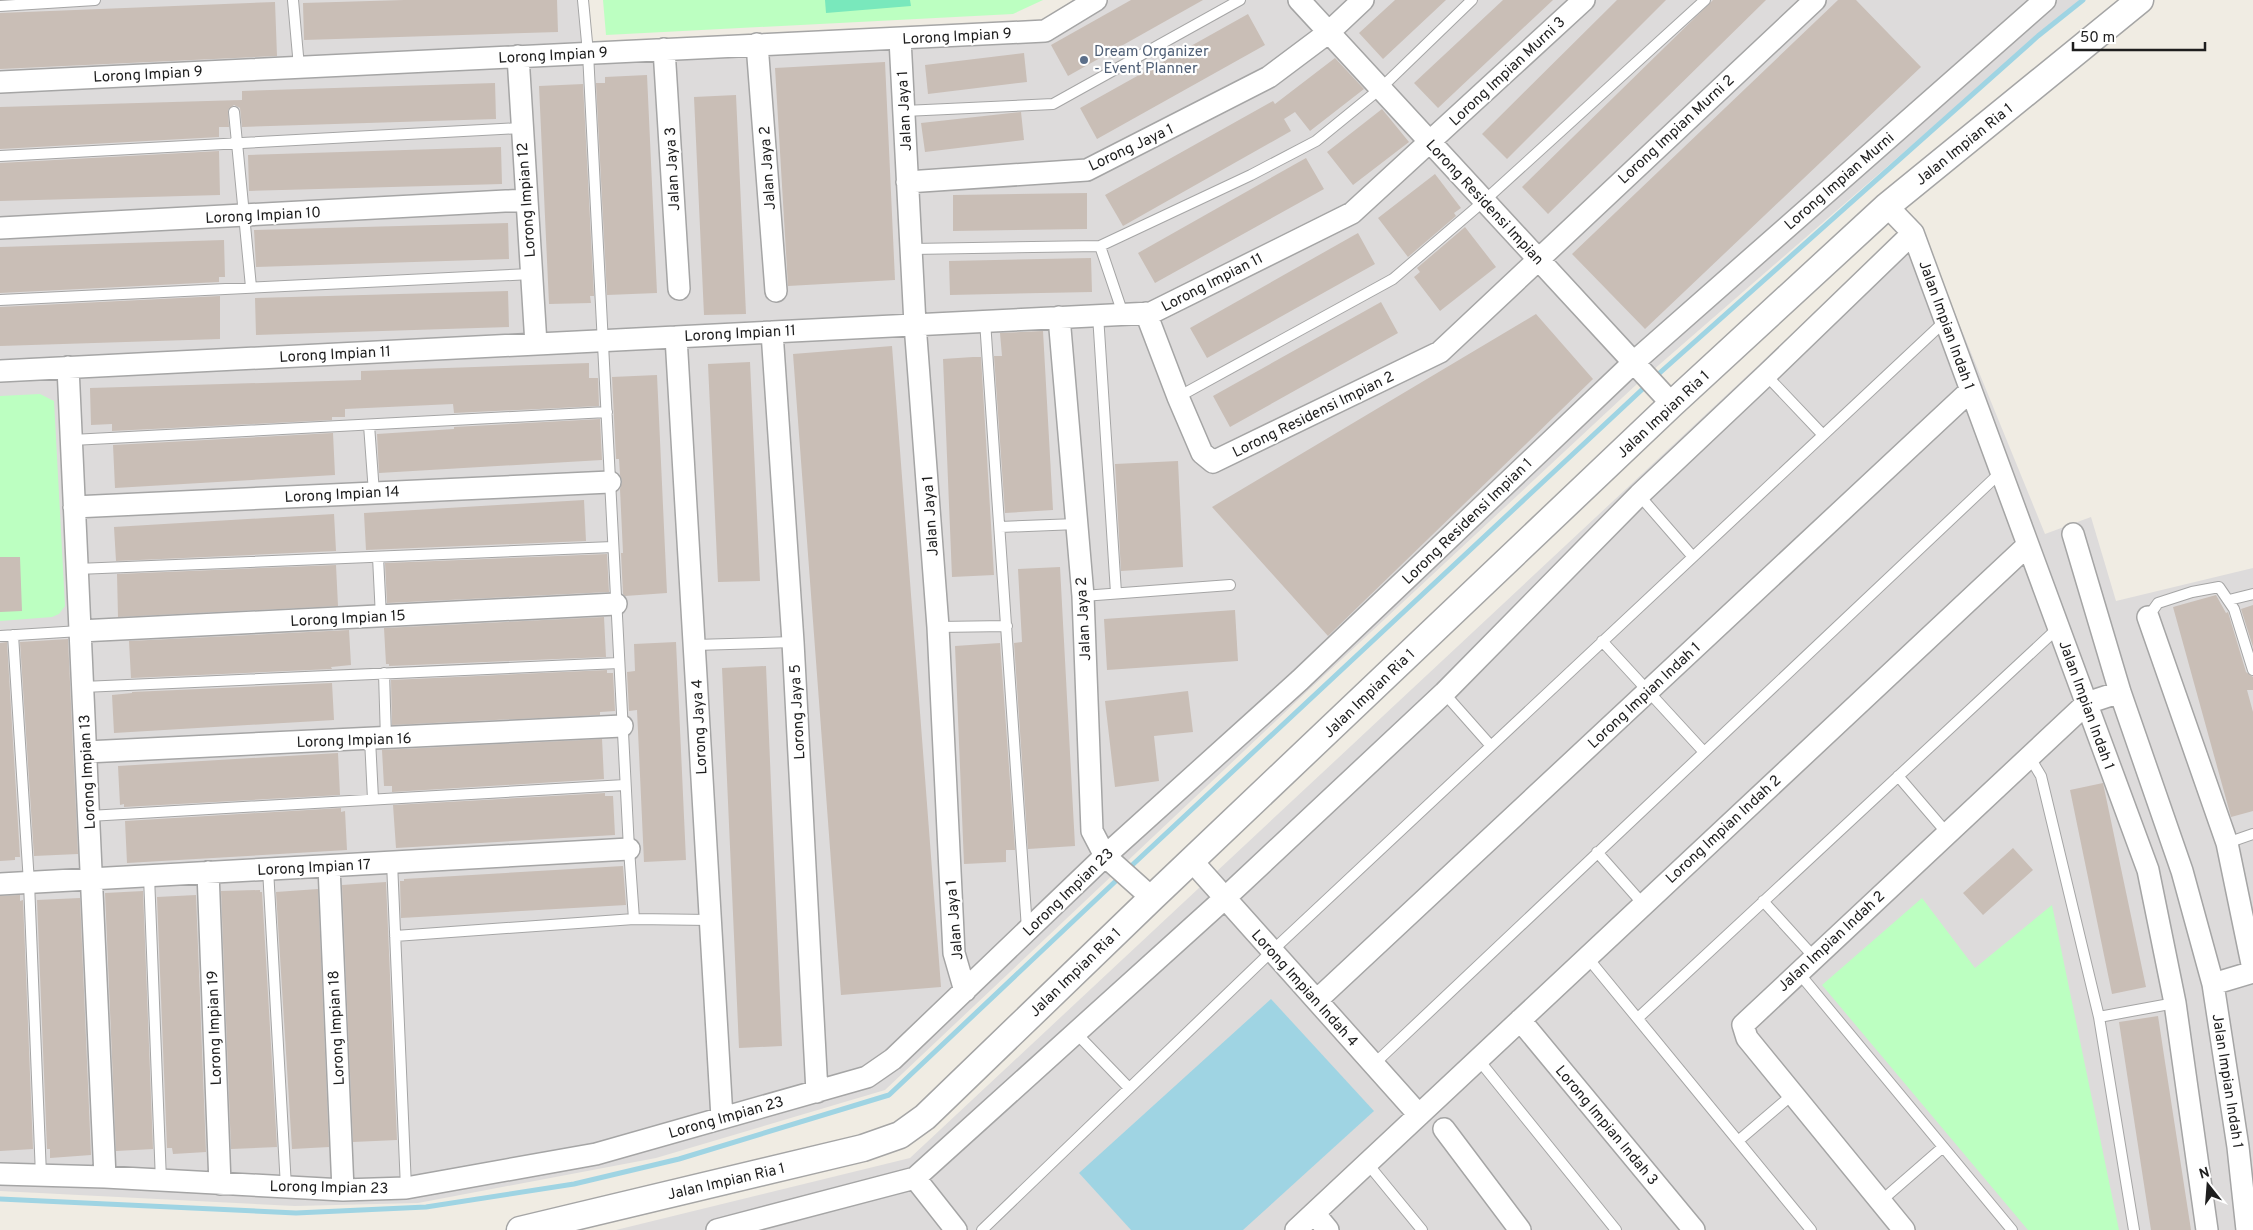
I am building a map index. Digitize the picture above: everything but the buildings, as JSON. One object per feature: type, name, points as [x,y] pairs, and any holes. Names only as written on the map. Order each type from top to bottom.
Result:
[{"type":"street","name":"Lorong Impian 9","points":[[0,82],[1045,31],[1096,0]]},
{"type":"street","name":"Lorong Residensi Impian","points":[[1299,0],[1665,397]]},
{"type":"street","name":"Lorong Jaya 1","points":[[908,182],[1087,170],[1269,78],[1329,32],[1364,0]]},
{"type":"street","name":"Lorong Impian Murni 3","points":[[1430,143],[1584,0]]},
{"type":"street","name":"Lorong Impian Murni 2","points":[[1538,258],[1815,0]]},
{"type":"street","name":"Lorong Impian Murni","points":[[1639,367],[2044,0]]},
{"type":"street","name":"Jalan Impian Ria 1","points":[[520,1230],[863,1148],[900,1136],[925,1117],[1144,891],[1192,861],[1665,397],[1887,206],[2140,0]]},
{"type":"street","name":"Jalan Jaya 1","points":[[900,39],[915,324],[938,627],[954,953],[965,991]]},
{"type":"street","name":"Jalan Jaya 2","points":[[757,44],[776,291]]},
{"type":"street","name":"Jalan Jaya 3","points":[[664,49],[679,289]]},
{"type":"street","name":"Lorong Impian 12","points":[[518,56],[536,344]]},
{"type":"street","name":"Lorong Impian 11","points":[[0,371],[1151,313],[1352,213],[1430,143]]},
{"type":"street","name":"Lorong Impian 10","points":[[0,228],[526,200]]},
{"type":"street","name":"Jalan Impian Indah 1","points":[[1887,206],[1913,233],[2148,870],[2175,1003],[2207,1230]]},
{"type":"street","points":[[717,1230],[915,1178],[1225,898],[1444,693],[1639,495],[1913,233]]},
{"type":"street","name":"Lorong Residensi Impian 2","points":[[1146,313],[1202,453],[1213,462],[1440,352],[1538,258]]},
{"type":"street","name":"Jalan Jaya 2","points":[[1059,317],[1083,596],[1092,831],[1112,862],[1144,891]]},
{"type":"street","name":"Lorong Jaya 5","points":[[772,332],[793,642],[817,1092]]},
{"type":"street","name":"Lorong Jaya 4","points":[[676,337],[722,1118]]},
{"type":"street","name":"Lorong Impian 13","points":[[68,367],[105,1176]]},
{"type":"street","name":"Lorong Residensi Impian 1","points":[[1300,680],[1639,367]]},
{"type":"street","name":"Lorong Impian Indah 1","points":[[1316,1000],[1971,390]]},
{"type":"street","name":"Lorong Impian 14","points":[[74,507],[610,482]]},
{"type":"street","name":"Jalan Impian Indah 1","points":[[2073,534],[2120,692],[2182,871],[2213,984],[2238,1148],[2247,1230]]},
{"type":"street","name":"Lorong Impian Indah 2","points":[[1296,1230],[2028,545]]},
{"type":"street","name":"Lorong Impian 15","points":[[80,631],[616,604]]},
{"type":"street","points":[[2148,617],[2227,843],[2253,971],[2213,984]]},
{"type":"street","name":"Lorong Impian 23","points":[[0,1174],[105,1176],[161,1181],[343,1190],[406,1188],[596,1154],[867,1077],[886,1064],[1027,933],[1112,862],[1300,680]]},
{"type":"street","name":"Jalan Impian Indah 2","points":[[1900,1228],[1881,1201],[1747,1038],[1743,1025],[2028,755],[2087,703],[2120,692]]},
{"type":"street","name":"Lorong Impian 16","points":[[86,752],[622,726]]},
{"type":"street","name":"Lorong Impian 17","points":[[0,884],[629,849]]},
{"type":"street","name":"Lorong Impian Indah 4","points":[[1192,861],[1419,1115]]},
{"type":"street","name":"Lorong Impian 18","points":[[328,866],[343,1190]]},
{"type":"street","name":"Lorong Impian 19","points":[[208,872],[220,1184]]},
{"type":"street","name":"Lorong Impian Indah 3","points":[[1520,1020],[1694,1230]]},
{"type":"street","points":[[1444,1129],[1520,1230]]},
{"type":"street","points":[[915,1178],[955,1230]]},
{"type":"street","points":[[1314,1213],[1328,1230]]},
{"type":"lane","points":[[0,6],[95,0]]},
{"type":"lane","points":[[293,0],[299,67]]},
{"type":"lane","points":[[583,0],[588,53],[625,785],[634,919]]},
{"type":"lane","points":[[904,111],[1053,104],[1240,0]]},
{"type":"lane","points":[[912,249],[1100,246],[1251,176],[1316,141],[1381,88],[1472,0]]},
{"type":"lane","points":[[1178,397],[1392,279],[1484,201],[1705,0]]},
{"type":"lane","points":[[234,112],[251,287]]},
{"type":"lane","points":[[0,156],[521,128]]},
{"type":"lane","points":[[1100,246],[1123,314]]},
{"type":"lane","points":[[0,300],[531,274]]},
{"type":"lane","points":[[1098,315],[1116,593]]},
{"type":"lane","points":[[985,321],[1027,933]]},
{"type":"lane","points":[[982,1230],[1272,951],[1945,322]]},
{"type":"lane","points":[[1766,375],[1822,435]]},
{"type":"lane","points":[[72,440],[607,412]]},
{"type":"lane","points":[[369,425],[374,493]]},
{"type":"lane","points":[[1374,1064],[2001,472]]},
{"type":"lane","points":[[1639,495],[1693,557]]},
{"type":"lane","points":[[1000,527],[1077,524]]},
{"type":"lane","points":[[77,569],[613,547]]},
{"type":"lane","points":[[378,557],[381,617]]},
{"type":"lane","points":[[1083,596],[1230,585]]},
{"type":"lane","points":[[2148,617],[2158,603],[2219,586],[2234,609],[2253,670]]},
{"type":"lane","points":[[2229,600],[2253,594]]},
{"type":"lane","points":[[938,627],[1007,626]]},
{"type":"lane","points":[[1638,1018],[2058,627]]},
{"type":"lane","points":[[0,636],[80,631]]},
{"type":"lane","points":[[14,635],[29,883],[41,1176]]},
{"type":"lane","points":[[695,645],[793,642]]},
{"type":"lane","points":[[1602,642],[1704,752]]},
{"type":"lane","points":[[83,687],[619,663]]},
{"type":"lane","points":[[373,799],[384,673]]},
{"type":"lane","points":[[1444,693],[1491,746]]},
{"type":"lane","points":[[2028,755],[2041,776],[2099,1017],[2134,1230]]},
{"type":"lane","points":[[1898,776],[1946,832]]},
{"type":"lane","points":[[89,816],[625,785]]},
{"type":"lane","points":[[2227,843],[2253,834]]},
{"type":"lane","points":[[1597,852],[1643,904]]},
{"type":"lane","points":[[392,862],[406,1188]]},
{"type":"lane","points":[[268,869],[286,1187]]},
{"type":"lane","points":[[149,876],[161,1181]]},
{"type":"lane","points":[[1763,901],[1814,957]]},
{"type":"lane","points":[[395,936],[634,919],[710,920]]},
{"type":"lane","points":[[1587,957],[1811,1230]]},
{"type":"lane","points":[[1798,972],[2012,1230]]},
{"type":"lane","points":[[2099,1017],[2175,1003]]},
{"type":"lane","points":[[1076,1033],[1129,1088]]},
{"type":"lane","points":[[1478,1059],[1616,1230]]},
{"type":"lane","points":[[1738,1141],[1793,1094]]},
{"type":"lane","points":[[1881,1201],[1943,1147]]},
{"type":"lane","points":[[1367,1163],[1422,1230]]},
{"type":"shaded area","points":[[585,0],[589,59],[1032,42],[1109,0],[2079,0],[1637,384],[1298,700],[885,1090],[656,1158],[418,1203],[295,1206],[0,1191],[0,1]]},
{"type":"shaded area","points":[[1916,218],[2045,534],[2091,517],[2116,601],[2253,568],[2253,1230],[616,1230],[910,1158]]},
{"type":"green space","points":[[603,0],[1043,0],[1013,14],[606,35]]},
{"type":"green space","points":[[825,0],[910,0],[911,6],[826,13]]},
{"type":"green space","points":[[40,394],[54,401],[65,606],[59,614],[52,617],[0,621],[0,396]]},
{"type":"green space","points":[[1922,898],[1975,968],[2052,905],[2119,1230],[2028,1230],[1822,985]]},
{"type":"water","points":[[1271,999],[1374,1111],[1243,1230],[1131,1230],[1079,1173]]},
{"type":"waterway","points":[[1654,378],[2038,36],[2083,0]]},
{"type":"waterway","points":[[1128,869],[1648,384]]},
{"type":"waterway","points":[[0,1199],[296,1213],[426,1207],[574,1184],[679,1159],[889,1095],[1120,877]]},
{"type":"place","name":"Dream Organizer - Event Planner","points":[[1084,60]]}]
